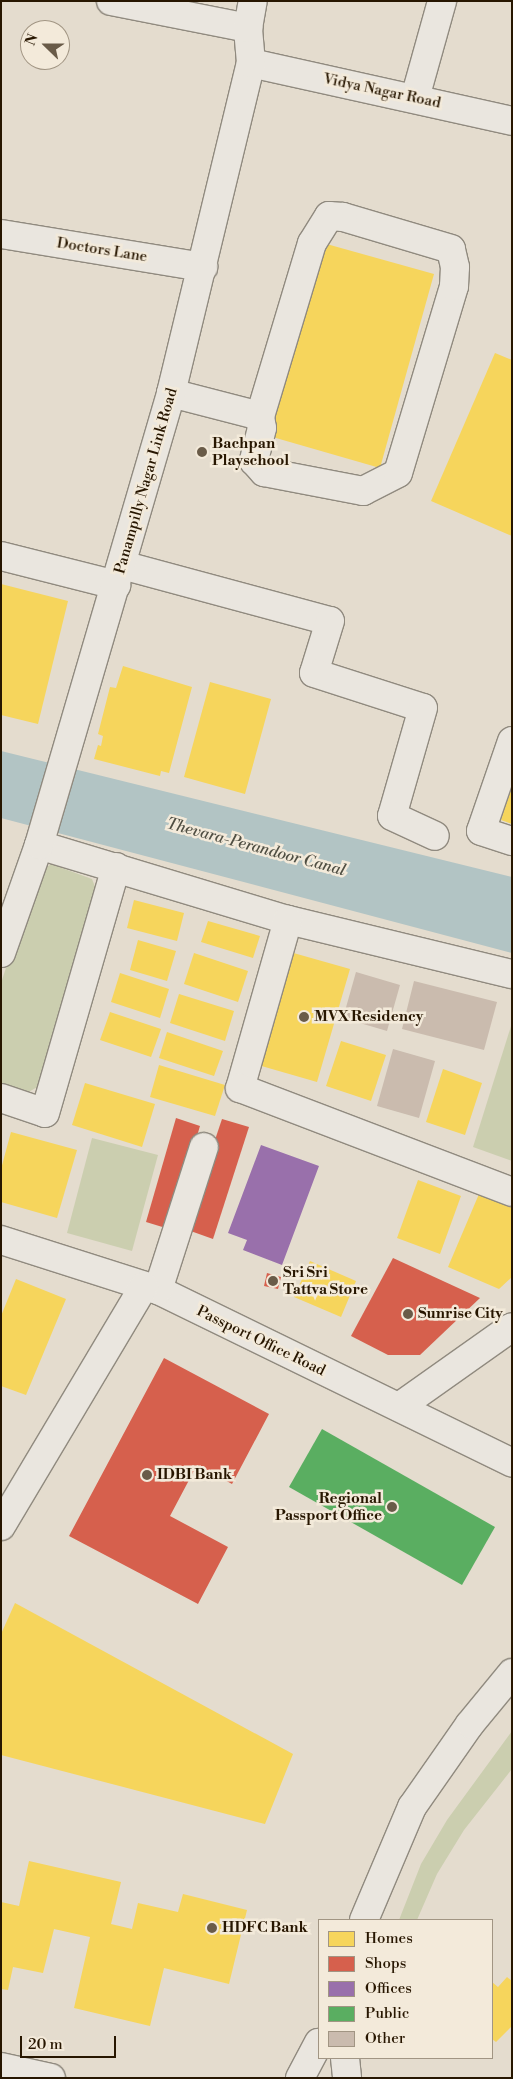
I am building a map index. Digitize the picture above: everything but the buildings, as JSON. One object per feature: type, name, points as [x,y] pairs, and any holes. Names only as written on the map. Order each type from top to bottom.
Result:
[{"type":"street","points":[[111,1],[248,28]]},
{"type":"street","name":"Panampilly Nagar Link Road","points":[[1,953],[39,844],[171,393],[251,63],[248,28],[253,1]]},
{"type":"street","points":[[415,98],[442,1]]},
{"type":"street","name":"Vidya Nagar Road","points":[[251,63],[512,121]]},
{"type":"street","points":[[329,216],[344,217],[451,249],[455,267],[454,286],[398,473],[363,491],[264,472],[254,461],[262,428],[260,416],[312,243],[329,216]]},
{"type":"street","name":"Doctors Lane","points":[[1,234],[203,267]]},
{"type":"street","points":[[171,393],[260,416]]},
{"type":"street","points":[[1,556],[119,575],[330,621],[314,673],[423,708],[392,816],[434,836]]},
{"type":"street","points":[[512,742],[481,831],[512,841]]},
{"type":"street","points":[[39,844],[288,920],[512,974]]},
{"type":"street","points":[[1,1098],[45,1112],[116,867]]},
{"type":"street","points":[[288,920],[240,1088],[512,1192]]},
{"type":"street","points":[[1,1526],[151,1288],[204,1147]]},
{"type":"street","name":"Passport Office Road","points":[[1,1240],[151,1288],[512,1463]]},
{"type":"street","points":[[399,1407],[512,1327]]},
{"type":"street","points":[[364,1919],[412,1807],[470,1724],[512,1674]]},
{"type":"street","points":[[300,2078],[318,2045]]},
{"type":"street","points":[[345,2059],[347,2078]]},
{"type":"street","points":[[1,2067],[51,2078]]},
{"type":"green space","points":[[51,864],[92,879],[99,897],[41,1085],[25,1094],[1,1085],[1,983],[37,874]]},
{"type":"green space","points":[[512,1023],[512,1161],[473,1147]]},
{"type":"green space","points":[[92,1138],[158,1155],[132,1251],[67,1233]]},
{"type":"green space","points":[[512,1731],[512,1769],[464,1830],[437,1874],[417,1919],[399,1919],[421,1864],[447,1820]]},
{"type":"water","name":"Thevara-Perandoor Canal","points":[[1,751],[512,877],[512,953],[1,818]]},
{"type":"place","name":"Bachpan Playschool","points":[[202,452]]},
{"type":"place","name":"MVX Residency","points":[[304,1017]]},
{"type":"place","name":"Sri Sri Tattva Store","points":[[273,1281]]},
{"type":"place","name":"Sunrise City","points":[[408,1314]]},
{"type":"place","name":"IDBI Bank","points":[[147,1475]]},
{"type":"place","name":"Regional Passport Office","points":[[392,1507]]},
{"type":"place","name":"HDFC Bank","points":[[212,1928]]}]
